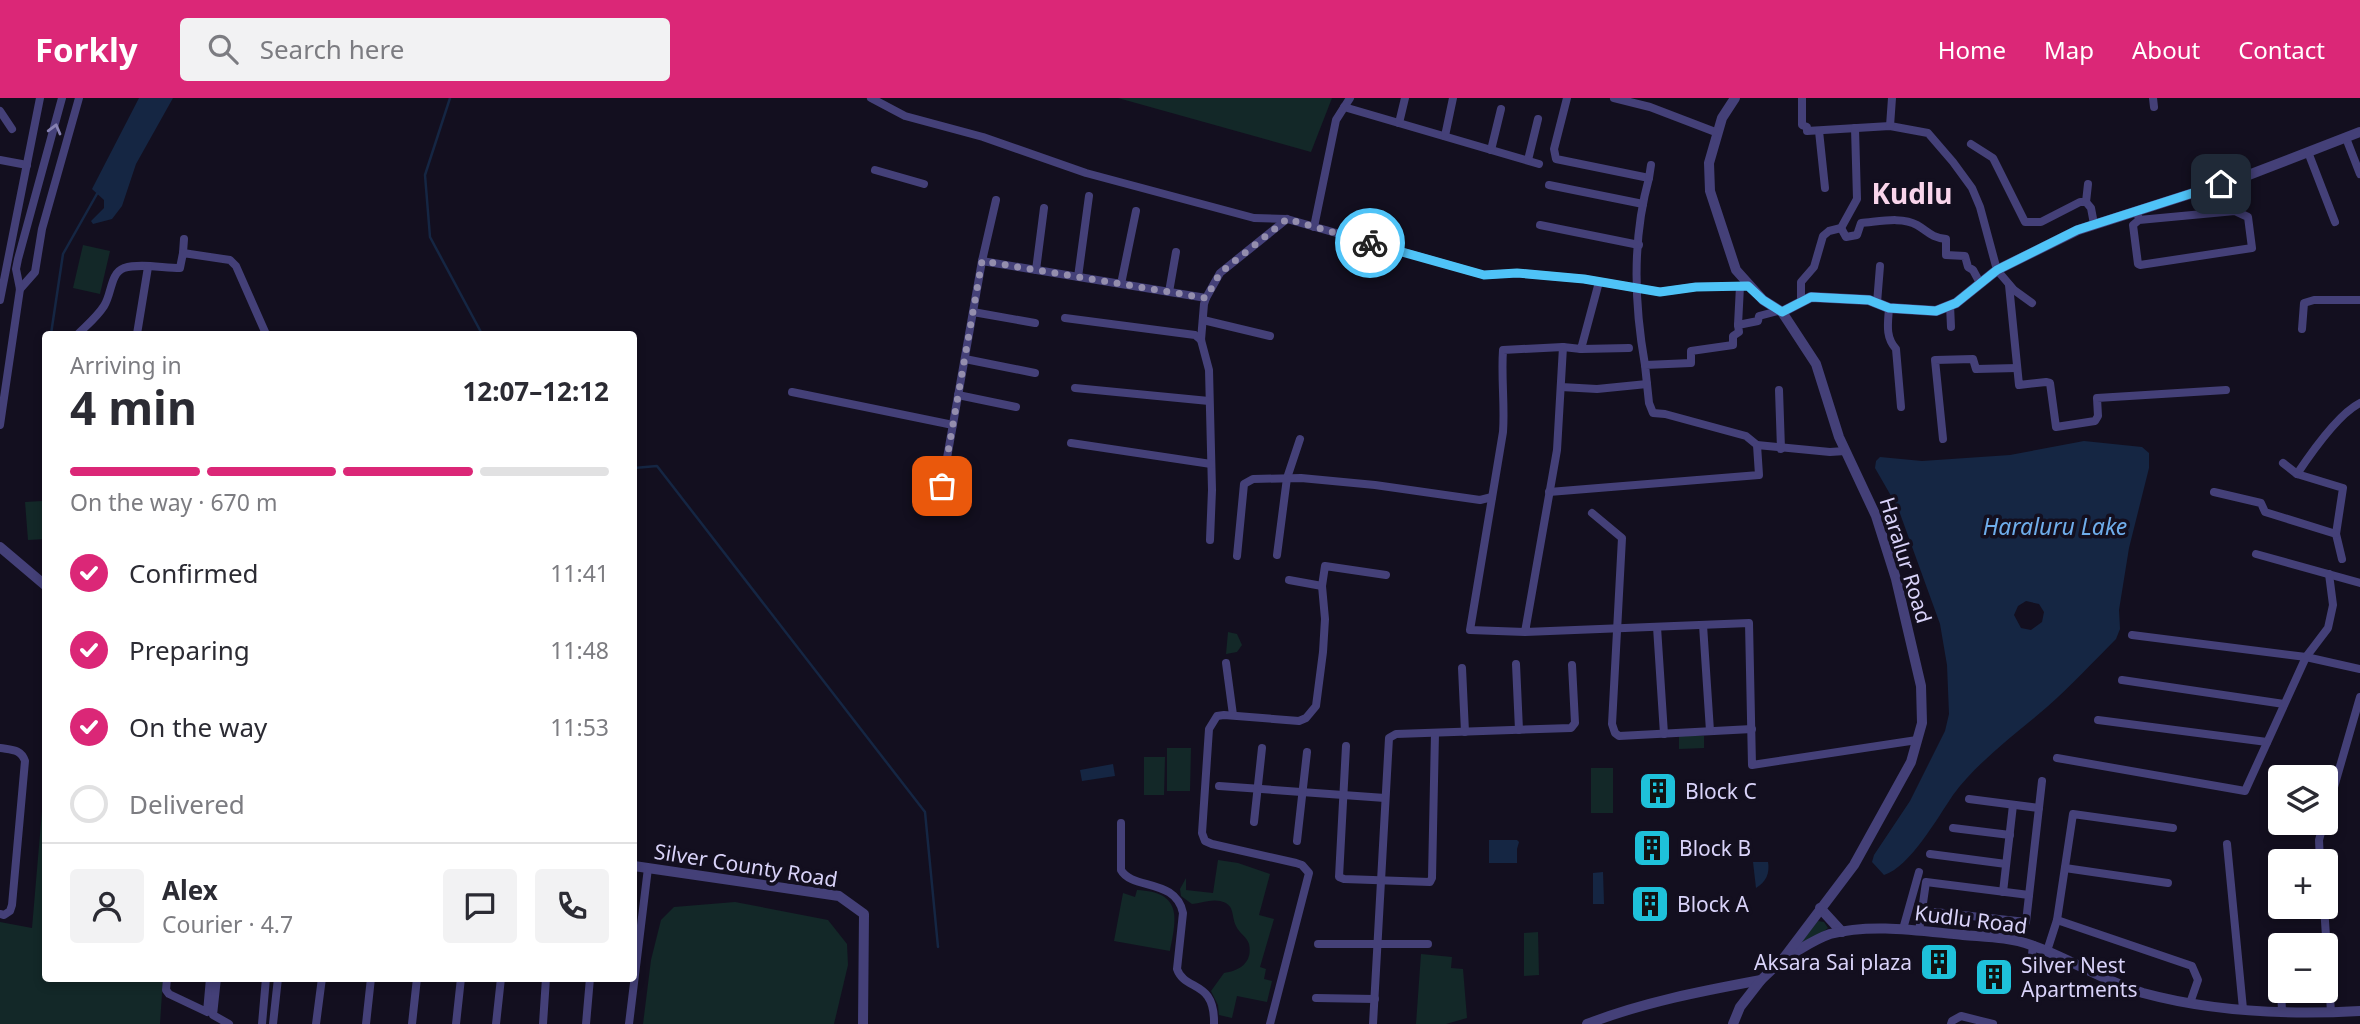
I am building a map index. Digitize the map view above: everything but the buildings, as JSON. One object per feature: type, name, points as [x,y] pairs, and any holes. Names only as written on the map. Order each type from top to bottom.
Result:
[{"type":"street","points":[[0,300],[40,98]]},
{"type":"street","points":[[0,425],[20,289],[16,269],[62,98]]},
{"type":"street","points":[[20,289],[35,272],[42,229],[79,98]]},
{"type":"street","points":[[871,98],[905,116],[984,137],[1086,173],[1255,218],[1287,219],[1484,275],[1517,273],[1660,292],[1696,287],[1744,286],[1739,332],[1733,335],[1733,345],[1690,351],[1691,363],[1645,365]]},
{"type":"street","points":[[1314,228],[1336,120],[1350,98]]},
{"type":"street","points":[[1399,123],[1405,98]]},
{"type":"street","points":[[1445,136],[1453,98]]},
{"type":"street","points":[[1614,98],[1650,107],[1718,133]]},
{"type":"street","name":"Haralur Road","points":[[1732,1024],[1740,1007],[1761,980],[1783,959],[1854,864],[1911,762],[1922,723],[1921,686],[1896,579],[1876,516],[1845,451],[1815,364],[1780,311],[1744,286],[1736,270],[1710,191],[1709,163],[1722,118],[1735,98]]},
{"type":"street","points":[[1802,98],[1802,125],[1807,127],[1807,131],[1890,126],[1928,133],[1954,162],[1972,188],[1980,207],[1997,270],[2009,285],[2032,303]]},
{"type":"street","points":[[1890,126],[1892,98]]},
{"type":"street","points":[[1565,99],[1554,149],[1556,159],[1649,178]]},
{"type":"street","points":[[1344,107],[1539,164]]},
{"type":"street","points":[[1491,150],[1502,109]]},
{"type":"street","points":[[0,111],[12,130]]},
{"type":"street","points":[[1528,160],[1538,119]]},
{"type":"street","points":[[1841,229],[1857,199],[1856,128]]},
{"type":"street","points":[[1819,131],[1825,188]]},
{"type":"street","points":[[1738,325],[1758,321],[1759,316],[1780,311],[1811,297],[1877,303],[1889,308],[1936,311],[1950,305],[1997,270],[2077,230],[2138,215],[2360,132]]},
{"type":"street","points":[[2346,138],[2360,174]]},
{"type":"street","points":[[1971,144],[1993,158],[2025,222],[2040,222],[2080,202],[2086,202]]},
{"type":"street","points":[[2308,152],[2335,222]]},
{"type":"street","points":[[47,158],[62,164]]},
{"type":"street","points":[[0,160],[27,165]]},
{"type":"street","points":[[1651,165],[1643,204],[1635,288],[1649,403],[1653,413],[1746,436],[1757,445],[1781,449],[1845,451]]},
{"type":"street","points":[[875,170],[924,184]]},
{"type":"street","points":[[2088,184],[2086,202],[2091,208],[2094,224]]},
{"type":"street","points":[[1549,185],[1643,204]]},
{"type":"street","points":[[1078,277],[1089,196]]},
{"type":"street","points":[[942,486],[982,261],[996,200]]},
{"type":"street","points":[[1036,270],[1044,208]]},
{"type":"street","points":[[1121,284],[1136,211]]},
{"type":"street","points":[[2235,211],[2248,217],[2252,248],[2143,266],[2138,264],[2133,225],[2138,215],[2235,211]]},
{"type":"street","points":[[1210,540],[1209,370],[1201,340],[1206,298],[1220,273],[1287,219]]},
{"type":"street","points":[[1841,229],[1846,237],[1857,235],[1861,223],[1893,220],[1918,225],[1934,237],[1946,239],[1946,255],[1965,256],[1968,267],[1973,270],[1980,283]]},
{"type":"street","points":[[29,224],[42,229]]},
{"type":"street","points":[[1540,225],[1639,245]]},
{"type":"street","points":[[1801,302],[1801,282],[1814,267],[1823,236],[1829,231],[1841,229]]},
{"type":"street","points":[[81,331],[109,298],[114,276],[122,269],[180,268],[184,239]]},
{"type":"street","points":[[1169,292],[1175,252]]},
{"type":"street","points":[[183,253],[230,260],[236,266],[265,331]]},
{"type":"street","points":[[982,261],[1206,298]]},
{"type":"street","points":[[1877,303],[1880,266]]},
{"type":"street","points":[[137,331],[148,267]]},
{"type":"street","points":[[16,269],[35,272]]},
{"type":"street","points":[[1581,349],[1599,282]]},
{"type":"street","points":[[2009,285],[2019,385],[2050,383],[2056,427],[2095,421],[2098,416],[2097,398],[2226,390]]},
{"type":"street","points":[[2302,329],[2304,303],[2314,300],[2360,300]]},
{"type":"street","points":[[1950,305],[1951,327]]},
{"type":"street","points":[[1889,308],[1888,335],[1889,342],[1896,349],[1901,407]]},
{"type":"street","points":[[973,312],[1035,323]]},
{"type":"street","points":[[1065,318],[1195,335],[1201,340]]},
{"type":"street","points":[[1203,320],[1270,336]]},
{"type":"street","points":[[1525,632],[1557,450],[1563,347]]},
{"type":"street","points":[[1629,348],[1503,350],[1504,419],[1470,629],[1525,632],[1749,623],[1752,765],[1917,740]]},
{"type":"street","points":[[965,359],[1035,373]]},
{"type":"street","points":[[1943,439],[1935,360],[1973,359],[1976,369],[2017,368]]},
{"type":"street","points":[[1561,387],[1597,389],[1647,384]]},
{"type":"street","points":[[1075,388],[1209,401]]},
{"type":"street","points":[[1779,390],[1781,449]]},
{"type":"street","points":[[792,392],[953,425]]},
{"type":"street","points":[[958,395],[1016,407]]},
{"type":"street","points":[[2297,474],[2315,447],[2360,403]]},
{"type":"street","points":[[1276,555],[1287,478],[1300,439]]},
{"type":"street","points":[[1071,443],[1211,464]]},
{"type":"street","points":[[1549,492],[1759,475],[1757,445]]},
{"type":"street","points":[[2283,463],[2297,474],[2343,488],[2336,534],[2342,559]]},
{"type":"street","points":[[1237,556],[1244,484],[1253,478],[1375,485],[1480,500],[1492,496]]},
{"type":"street","points":[[2214,492],[2260,503],[2265,512],[2336,534]]},
{"type":"street","points":[[1592,513],[1622,538],[1612,724],[1615,733],[1619,736],[1752,729]]},
{"type":"street","points":[[0,547],[42,583]]},
{"type":"street","points":[[2256,555],[2360,583]]},
{"type":"street","points":[[1270,1024],[1309,873],[1296,863],[1212,845],[1202,838],[1209,729],[1217,716],[1300,720],[1306,718],[1316,706],[1324,639],[1325,608],[1322,586],[1325,566],[1387,575]]},
{"type":"street","points":[[2057,758],[2245,791],[2306,657],[2328,628],[2333,605],[2329,574]]},
{"type":"street","points":[[1289,580],[1322,586]]},
{"type":"street","points":[[1703,625],[1710,731]]},
{"type":"street","points":[[1657,627],[1664,734]]},
{"type":"street","points":[[2132,635],[2306,657],[2360,669]]},
{"type":"street","points":[[1226,663],[1233,715]]},
{"type":"street","points":[[1516,664],[1519,730]]},
{"type":"street","points":[[1373,1024],[1389,738],[1396,734],[1574,726],[1572,665]]},
{"type":"street","points":[[1462,668],[1465,732]]},
{"type":"street","points":[[2122,680],[2284,704]]},
{"type":"street","points":[[2338,774],[2359,702]]},
{"type":"street","points":[[2098,720],[2267,742]]},
{"type":"street","points":[[1346,746],[1339,877],[1427,883],[1432,880],[1435,733]]},
{"type":"street","points":[[0,748],[23,754],[25,761],[12,905],[10,911],[4,915],[0,914]]},
{"type":"street","points":[[1254,822],[1262,748]]},
{"type":"street","points":[[1297,841],[1307,752]]},
{"type":"street","points":[[1935,912],[2026,922],[2042,781]]},
{"type":"street","points":[[1219,786],[1385,798]]},
{"type":"street","points":[[1969,799],[2039,808]]},
{"type":"street","points":[[2003,892],[2013,805]]},
{"type":"street","points":[[2046,951],[2057,920],[2073,814],[2174,828]]},
{"type":"street","points":[[1121,823],[1123,875],[1131,881],[1154,884],[1177,900],[1181,906],[1178,974],[1203,990],[1210,999],[1214,1024]]},
{"type":"street","points":[[1953,828],[2010,835]]},
{"type":"street","points":[[2227,844],[2243,1009]]},
{"type":"street","points":[[1930,854],[2006,864]]},
{"type":"street","name":"Silver County Road","points":[[637,866],[839,896],[864,914],[863,1024]]},
{"type":"street","points":[[637,955],[648,868]]},
{"type":"street","points":[[2065,868],[2168,883]]},
{"type":"street","points":[[1903,929],[1919,872]]},
{"type":"street","points":[[1919,931],[1926,882],[2029,895]]},
{"type":"street","points":[[1820,908],[1842,932]]},
{"type":"street","points":[[2325,919],[2331,1012]]},
{"type":"street","points":[[2057,920],[2192,966],[2198,980],[2190,1003]]},
{"type":"street","name":"Kudlu Road","points":[[1783,959],[1823,937],[1842,932],[1903,929],[1997,938],[2033,946],[2116,983],[2190,1003],[2282,1011],[2360,1011]]},
{"type":"street","points":[[1318,944],[1428,944]]},
{"type":"street","points":[[2031,965],[2033,946]]},
{"type":"street","points":[[1587,1024],[1690,993],[1761,980]]},
{"type":"street","points":[[167,982],[169,994],[207,1012],[210,982]]},
{"type":"street","points":[[217,982],[213,1015],[229,1024]]},
{"type":"street","points":[[262,1024],[266,982]]},
{"type":"street","points":[[273,1024],[278,982]]},
{"type":"street","points":[[316,1024],[321,982]]},
{"type":"street","points":[[366,1024],[371,982]]},
{"type":"street","points":[[412,1024],[417,982]]},
{"type":"street","points":[[456,1024],[461,982]]},
{"type":"street","points":[[496,1024],[500,982]]},
{"type":"street","points":[[542,1024],[547,982]]},
{"type":"street","points":[[586,1024],[590,982]]},
{"type":"street","points":[[629,1024],[634,982]]},
{"type":"street","points":[[1316,998],[1375,999]]},
{"type":"street","points":[[2282,1003],[2282,1011]]},
{"type":"street","points":[[1951,1024],[1961,1016],[1993,1024]]},
{"type":"green space","points":[[1118,98],[1332,98],[1311,152]]},
{"type":"green space","points":[[83,245],[110,251],[100,294],[73,288]]},
{"type":"green space","points":[[42,501],[42,539],[28,540],[25,502]]},
{"type":"green space","points":[[1228,632],[1237,634],[1242,645],[1237,652],[1226,654]]},
{"type":"green space","points":[[1679,736],[1704,736],[1704,748],[1679,749]]},
{"type":"green space","points":[[1167,748],[1191,748],[1190,791],[1167,791]]},
{"type":"green space","points":[[1144,757],[1165,757],[1164,795],[1144,795]]},
{"type":"green space","points":[[1591,768],[1613,768],[1613,813],[1591,813]]},
{"type":"green space","points":[[42,811],[42,982],[163,982],[160,1024],[0,1024],[0,922],[32,928]]},
{"type":"green space","points":[[1218,860],[1238,863],[1270,874],[1259,915],[1274,919],[1260,967],[1266,969],[1264,979],[1272,981],[1267,1002],[1237,996],[1232,1018],[1219,1015],[1218,1005],[1211,991],[1224,973],[1240,968],[1247,961],[1250,951],[1247,939],[1236,926],[1232,910],[1225,902],[1192,904],[1181,896],[1180,889],[1186,878],[1186,890],[1213,893]]},
{"type":"green space","points":[[1137,890],[1162,896],[1173,908],[1174,927],[1170,951],[1114,941],[1123,893],[1135,897]]},
{"type":"green space","points":[[735,902],[828,920],[847,944],[848,965],[834,1024],[643,1024],[651,960],[661,920],[674,907]]},
{"type":"green space","points":[[1818,921],[1824,922],[1828,928],[1805,946],[1800,943]]},
{"type":"green space","points":[[1538,932],[1539,975],[1524,976],[1524,933]]},
{"type":"green space","points":[[1421,954],[1452,957],[1451,968],[1463,969],[1467,1018],[1446,1024],[1416,1024]]},
{"type":"water","points":[[139,98],[173,98],[136,164],[122,206],[112,219],[93,224],[91,221],[104,208],[104,200],[92,189]]},
{"type":"water","name":"Haraluru Lake","points":[[2084,441],[2142,447],[2149,453],[2149,468],[2129,548],[2119,610],[2120,629],[2116,639],[2065,691],[1974,771],[1953,795],[1913,852],[1894,870],[1884,875],[1872,862],[1874,855],[1910,801],[1945,731],[1949,714],[1947,665],[1940,624],[1898,508],[1875,468],[1876,461],[1880,457],[1922,461],[2010,455]],"holes":[[[2026,601],[2039,604],[2044,612],[2042,622],[2031,630],[2021,628],[2014,615],[2018,606]]]},
{"type":"water","points":[[1113,764],[1115,776],[1082,781],[1080,770]]},
{"type":"water","points":[[1489,840],[1517,840],[1517,863],[1489,863]]},
{"type":"water","points":[[1753,862],[1768,862],[1765,880],[1756,888]]},
{"type":"water","points":[[1603,872],[1604,904],[1593,904],[1593,873]]},
{"type":"waterway","points":[[450,98],[425,175],[430,237],[480,331]]},
{"type":"waterway","points":[[51,331],[63,254],[98,192]]},
{"type":"waterway","points":[[637,468],[657,466],[925,812],[938,947]]},
{"type":"way so far","points":[[942,486],[982,261],[1206,298],[1220,273],[1287,219],[1370,243]]},
{"type":"place","name":"Block C","points":[[1658,791]]},
{"type":"place","name":"Block B","points":[[1652,848]]},
{"type":"place","name":"Block A","points":[[1650,904]]},
{"type":"place","name":"Aksara Sai plaza","points":[[1939,962]]},
{"type":"place","name":"Silver Nest Apartments","points":[[1994,977]]},
{"type":"district","name":"Kudlu","points":[[1912,193]]},
{"type":"route","points":[[1370,243],[1484,275],[1517,273],[1584,279],[1660,292],[1696,287],[1748,286],[1782,312],[1811,297],[1869,300],[1889,308],[1936,311],[1956,303],[1997,270],[2077,230],[2221,184]]}]
